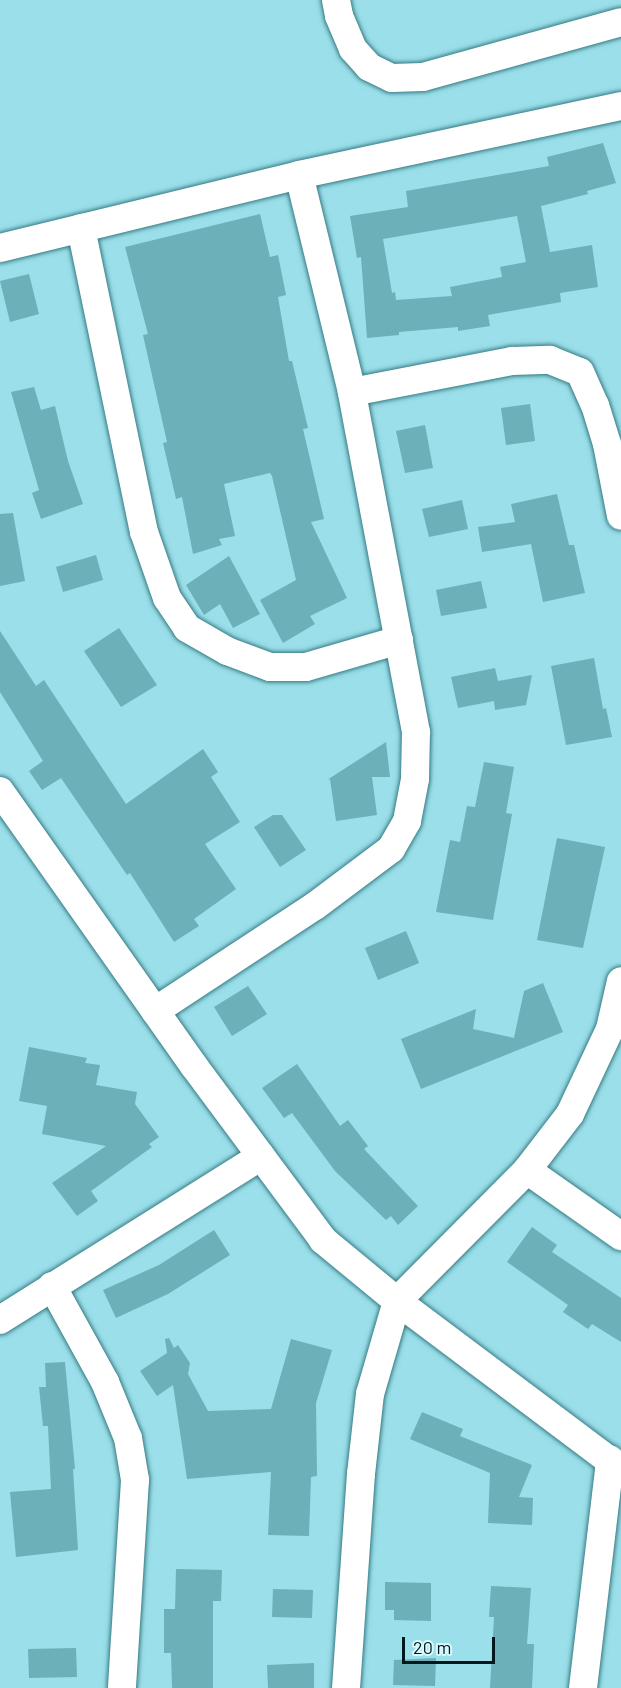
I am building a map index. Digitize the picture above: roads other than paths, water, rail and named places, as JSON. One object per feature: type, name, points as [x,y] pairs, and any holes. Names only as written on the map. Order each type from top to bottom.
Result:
[{"type":"street","points":[[336,0],[353,49],[369,67],[392,78],[423,77],[621,22]]},
{"type":"street","points":[[0,248],[298,174],[621,106]]},
{"type":"street","points":[[155,1011],[315,906],[391,849],[407,821],[415,779],[416,732],[352,392],[298,174]]},
{"type":"street","points":[[81,228],[144,532],[167,598],[187,628],[227,651],[270,667],[306,667],[399,640]]},
{"type":"street","points":[[352,392],[512,361],[550,360],[580,372],[595,405],[607,444],[621,516]]},
{"type":"street","points":[[1,796],[323,1240],[397,1301],[615,1464],[583,1688]]},
{"type":"street","points":[[346,1688],[361,1473],[370,1394],[397,1301],[527,1170],[570,1114],[610,1029],[621,981]]},
{"type":"street","points":[[0,1320],[261,1156]]},
{"type":"street","points":[[527,1170],[621,1236]]},
{"type":"street","points":[[52,1286],[105,1382],[128,1438],[135,1480],[123,1688]]}]
